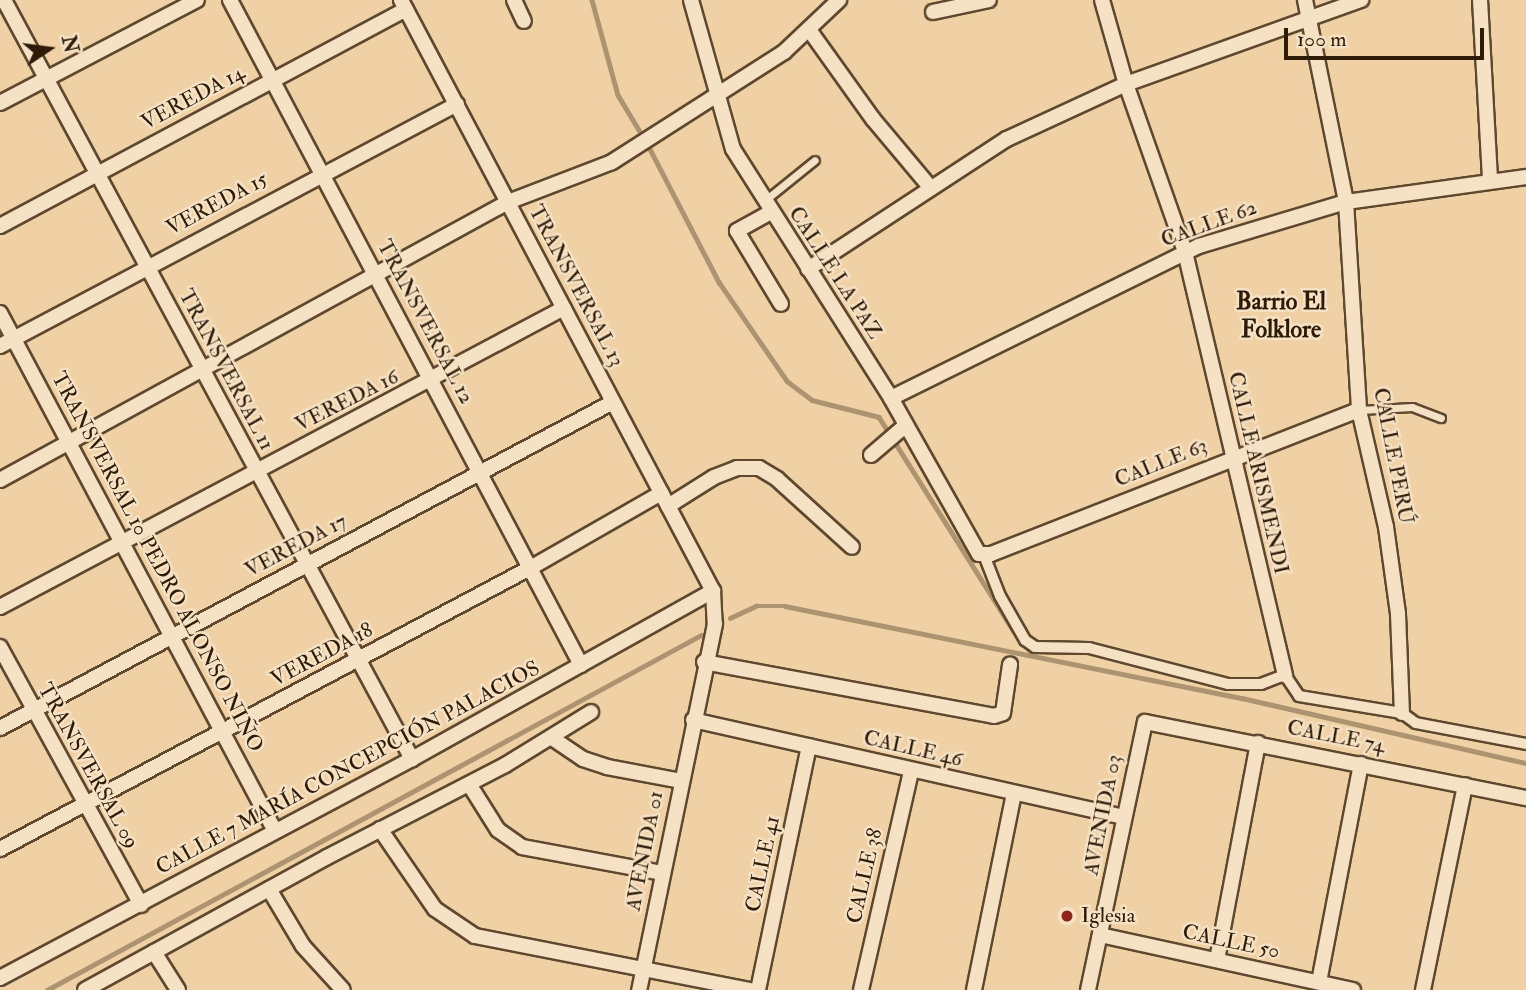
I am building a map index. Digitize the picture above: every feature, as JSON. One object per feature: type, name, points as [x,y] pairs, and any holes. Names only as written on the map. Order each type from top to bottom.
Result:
[{"type":"street","name":"TRANSVERSAL 11","points":[[4,0],[412,759]]},
{"type":"street","points":[[0,103],[197,0]]},
{"type":"street","name":"TRANSVERSAL 12","points":[[230,0],[532,567],[581,666]]},
{"type":"street","points":[[514,0],[524,21]]},
{"type":"street","name":"CALLE LA PAZ","points":[[691,0],[733,149],[767,207],[891,398],[901,429],[981,555]]},
{"type":"street","points":[[0,480],[508,202],[612,162],[810,32],[823,7],[839,0]]},
{"type":"street","points":[[933,12],[989,0]]},
{"type":"street","name":"CALLE ARISMENDI","points":[[1102,0],[1126,84],[1185,252],[1231,458],[1285,675]]},
{"type":"street","name":"CALLE PERÚ","points":[[1305,0],[1346,202],[1359,410],[1387,527],[1398,614],[1402,713]]},
{"type":"street","points":[[808,269],[1007,139],[1126,84],[1361,0]]},
{"type":"street","points":[[1480,0],[1490,181]]},
{"type":"street","name":"VEREDA 14","points":[[0,226],[404,5]]},
{"type":"street","name":"TRANSVERSAL 13","points":[[404,5],[713,591]]},
{"type":"street","points":[[810,32],[873,120],[930,187]]},
{"type":"street","name":"VEREDA 15","points":[[0,346],[146,265],[457,104]]},
{"type":"street","name":"CALLE 62","points":[[891,398],[1044,326],[1185,252],[1346,202],[1526,177]]},
{"type":"street","points":[[767,207],[737,231],[781,304]]},
{"type":"street","name":"VEREDA 16","points":[[0,607],[256,471],[433,381],[564,308]]},
{"type":"street","name":"TRANSVERSAL 10 PEDRO ALONSO NIÑO","points":[[0,313],[275,831]]},
{"type":"street","name":"VEREDA 17","points":[[0,728],[613,402]]},
{"type":"street","name":"CALLE 63","points":[[981,555],[1359,410]]},
{"type":"street","points":[[871,454],[901,429]]},
{"type":"street","name":"VEREDA 18","points":[[0,849],[532,567],[665,499],[737,468],[759,468],[777,479],[852,547]]},
{"type":"street","points":[[981,555],[987,572],[1028,644],[1089,648],[1228,684],[1261,684],[1285,675],[1299,696],[1402,713],[1416,723],[1526,744]]},
{"type":"street","name":"AVENIDA 01","points":[[639,990],[704,662],[715,624],[713,591]]},
{"type":"street","name":"CALLE 7 MARÍA CONCEPCIÓN PALACIOS","points":[[0,978],[412,759],[713,591]]},
{"type":"street","name":"TRANSVERSAL 09","points":[[0,647],[141,905]]},
{"type":"street","points":[[704,662],[994,716],[1003,713],[1010,665]]},
{"type":"street","points":[[86,990],[380,829],[469,784],[552,738],[591,712]]},
{"type":"street","name":"CALLE 46","points":[[693,720],[1124,817]]},
{"type":"street","name":"CALLE 74","points":[[1142,730],[1145,722],[1526,797]]},
{"type":"street","name":"AVENIDA 03","points":[[1088,990],[1142,730]]},
{"type":"street","points":[[552,738],[595,763],[681,781]]},
{"type":"street","points":[[1217,960],[1258,743]]},
{"type":"street","name":"CALLE 41","points":[[758,990],[809,746]]},
{"type":"street","points":[[1319,982],[1361,764]]},
{"type":"street","name":"CALLE 38","points":[[861,990],[911,771]]},
{"type":"street","points":[[469,784],[498,830],[523,848],[662,873]]},
{"type":"street","points":[[1423,990],[1465,785]]},
{"type":"street","points":[[974,990],[1014,793]]},
{"type":"street","points":[[380,829],[435,909],[475,936],[750,990]]},
{"type":"street","points":[[269,889],[303,946],[343,990]]},
{"type":"street","name":"CALLE 50","points":[[1100,935],[1353,990]]},
{"type":"street","points":[[154,952],[178,990]]},
{"type":"lane","points":[[767,207],[815,160]]},
{"type":"lane","points":[[1359,410],[1412,407],[1441,418]]},
{"type":"waterway","points":[[592,0],[618,95],[639,130]]},
{"type":"waterway","points":[[650,149],[719,282],[787,381],[812,400],[879,417],[1014,631]]},
{"type":"waterway","points":[[730,618],[756,606],[785,606],[1242,698],[1526,763]]},
{"type":"waterway","points":[[47,990],[701,635]]},
{"type":"waterway","points":[[1021,642],[1035,655]]},
{"type":"place","name":"Iglesia","points":[[1067,916]]},
{"type":"district","name":"Barrio El Folklore","points":[[1281,316]]}]
